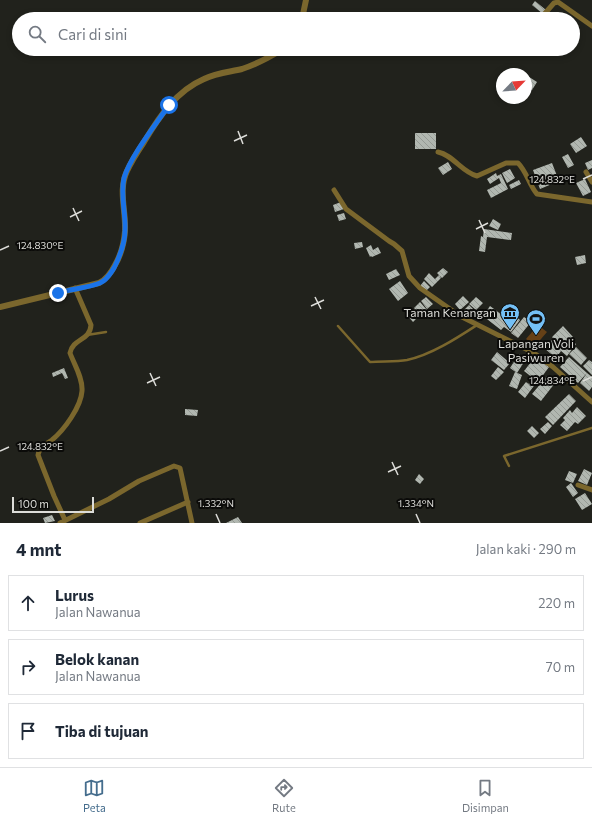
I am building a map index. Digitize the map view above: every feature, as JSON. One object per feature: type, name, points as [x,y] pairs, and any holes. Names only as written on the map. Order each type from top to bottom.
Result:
[{"type":"street","points":[[303,12],[306,0]]},
{"type":"street","points":[[546,12],[554,2],[558,2],[572,12]]},
{"type":"street","points":[[580,18],[592,26]]},
{"type":"street","points":[[0,307],[99,283],[106,279],[120,257],[125,230],[123,186],[125,176],[147,136],[169,105],[189,86],[217,74],[242,68],[265,60],[272,56]]},
{"type":"street","points":[[438,152],[477,176],[506,163],[518,163],[524,170],[537,194],[592,202]]},
{"type":"street","points":[[586,172],[592,182]]},
{"type":"street","points":[[334,190],[346,209],[402,251],[409,276],[420,288],[460,316],[497,333],[534,353],[553,367],[592,402]]},
{"type":"street","points":[[75,288],[91,325],[91,331],[73,346],[70,352],[82,391],[80,399],[63,429],[39,451],[38,455],[63,522],[109,499],[139,481],[177,466],[180,468],[192,523]]},
{"type":"street","points":[[578,485],[592,490]]},
{"type":"street","points":[[140,523],[188,502]]},
{"type":"lane","points":[[338,326],[370,362],[407,360],[435,349],[477,325]]},
{"type":"lane","points":[[87,335],[106,332]]},
{"type":"lane","points":[[509,466],[504,456],[592,428]]},
{"type":"shaded area","name":"Lapangan Voli Pasiwuren","points":[[538,325],[547,332],[535,346],[526,339]]},
{"type":"building","points":[[535,1],[546,10],[544,12],[541,12],[532,5]]},
{"type":"building","points":[[532,79],[537,82],[532,90]]},
{"type":"building","points":[[415,133],[436,133],[436,149],[415,149]]},
{"type":"building","points":[[581,137],[587,146],[576,153],[570,144]]},
{"type":"building","points":[[568,154],[574,165],[568,168],[562,157]]},
{"type":"building","points":[[592,160],[592,168],[588,170],[585,163]]},
{"type":"building","points":[[448,162],[452,169],[443,175],[438,168]]},
{"type":"building","points":[[552,163],[559,181],[540,189],[533,170]]},
{"type":"building","points":[[510,169],[515,178],[507,183],[502,173]]},
{"type":"building","points":[[496,173],[497,176],[501,174],[508,189],[491,198],[487,190],[501,183],[499,178],[490,184],[487,179]]},
{"type":"building","points":[[585,179],[591,192],[583,196],[576,183]]},
{"type":"building","points":[[519,180],[521,184],[511,189],[509,185]]},
{"type":"building","points":[[341,202],[344,209],[335,212],[333,205]]},
{"type":"building","points":[[344,213],[346,219],[339,221],[337,215]]},
{"type":"building","points":[[493,219],[501,224],[498,230],[489,226]]},
{"type":"building","points":[[484,229],[512,233],[511,240],[487,237],[485,252],[479,251],[481,236],[483,237]]},
{"type":"building","points":[[362,242],[363,247],[355,249],[354,243]]},
{"type":"building","points":[[371,245],[373,250],[378,247],[381,253],[370,257],[366,248]]},
{"type":"building","points":[[585,255],[586,263],[577,265],[575,257]]},
{"type":"building","points":[[443,268],[448,272],[442,278],[437,273]]},
{"type":"building","points":[[396,269],[400,275],[389,280],[386,274]]},
{"type":"building","points":[[429,273],[435,279],[439,275],[441,278],[432,287],[424,279]]},
{"type":"building","points":[[400,281],[408,293],[398,301],[389,289]]},
{"type":"building","points":[[424,281],[430,287],[426,291],[420,286]]},
{"type":"building","points":[[463,296],[469,302],[460,310],[455,304]]},
{"type":"building","points":[[426,297],[433,304],[427,309],[421,301]]},
{"type":"building","points":[[476,297],[483,303],[476,310],[469,304]]},
{"type":"building","points":[[420,302],[427,310],[422,316],[414,308]]},
{"type":"building","points":[[469,305],[473,309],[468,314],[464,310]]},
{"type":"building","points":[[490,306],[509,320],[507,324],[514,315],[520,320],[511,332],[504,327],[501,330],[483,316]]},
{"type":"building","points":[[414,309],[420,315],[413,322],[407,315]]},
{"type":"building","points":[[524,317],[531,322],[518,338],[511,333]]},
{"type":"building","points":[[563,326],[573,337],[561,347],[552,337]]},
{"type":"building","points":[[552,340],[563,350],[570,340],[576,344],[567,356],[561,351],[556,358],[544,348]]},
{"type":"building","points":[[576,347],[587,358],[581,365],[569,354]]},
{"type":"building","points":[[497,352],[510,363],[504,370],[491,360]]},
{"type":"building","points":[[519,354],[526,359],[517,373],[510,368]]},
{"type":"building","points":[[535,357],[549,367],[538,382],[524,371]]},
{"type":"building","points":[[569,357],[587,373],[578,383],[560,367]]},
{"type":"building","points":[[589,360],[592,362],[592,375],[583,366]]},
{"type":"building","points":[[498,367],[504,372],[496,380],[491,376]]},
{"type":"building","points":[[64,368],[68,378],[65,379],[62,373],[53,377],[52,373]]},
{"type":"building","points":[[515,372],[522,375],[517,389],[509,386]]},
{"type":"building","points":[[587,373],[592,377],[592,387],[589,391],[580,383]]},
{"type":"building","points":[[547,376],[555,383],[541,401],[532,394]]},
{"type":"building","points":[[532,380],[536,383],[525,398],[518,392],[526,382],[529,384]]},
{"type":"building","points":[[569,394],[576,401],[553,425],[545,417]]},
{"type":"building","points":[[577,407],[586,416],[578,424],[575,422],[567,431],[560,425],[565,420],[563,418],[570,410],[572,413]]},
{"type":"building","points":[[185,409],[198,410],[197,416],[185,415]]},
{"type":"building","points":[[548,422],[552,426],[545,434],[540,429]]},
{"type":"building","points":[[532,426],[539,433],[534,438],[527,431]]},
{"type":"building","points":[[584,469],[592,473],[587,485],[578,481]]},
{"type":"building","points":[[569,471],[577,474],[573,483],[565,480]]},
{"type":"building","points":[[419,474],[424,479],[420,484],[415,480]]},
{"type":"building","points":[[571,483],[578,493],[573,497],[566,487]]},
{"type":"building","points":[[585,493],[592,504],[582,510],[575,499]]},
{"type":"building","points":[[52,515],[55,521],[45,523],[43,518]]},
{"type":"building","points":[[238,517],[242,523],[226,523]]},
{"type":"place","name":"Taman Kenangan","points":[[510,330]]},
{"type":"place","name":"Lapangan Voli Pasiwuren","points":[[536,336]]},
{"type":"route","points":[[58,293],[99,283],[106,279],[111,273],[120,257],[123,244],[125,230],[123,186],[125,176],[147,136],[169,105]]}]
